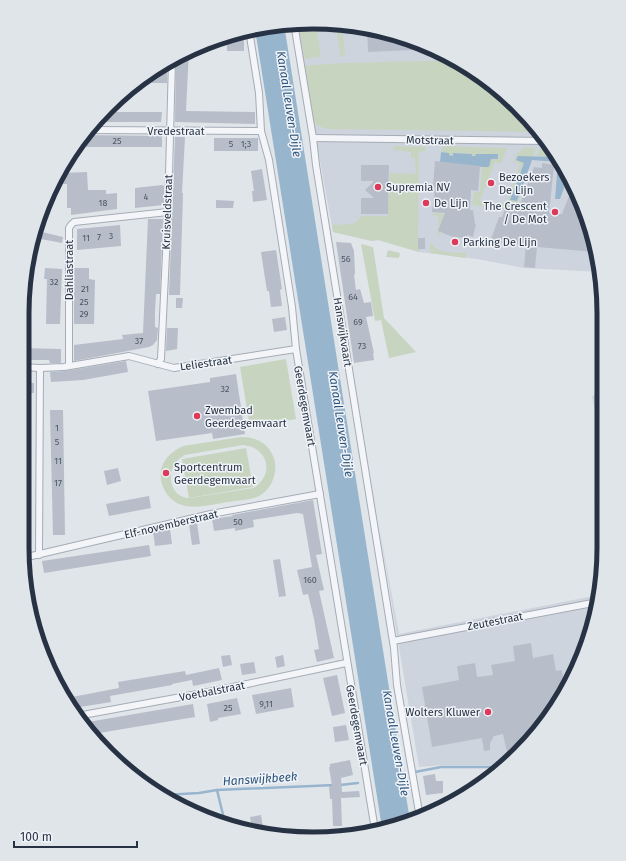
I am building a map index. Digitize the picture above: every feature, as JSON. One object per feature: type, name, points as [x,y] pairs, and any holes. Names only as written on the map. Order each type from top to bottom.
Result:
[{"type":"street","name":"Hanswijkvaart","points":[[295,30],[314,138],[316,166],[393,641],[397,685],[419,811]]},
{"type":"street","name":"Geerdegemvaart","points":[[250,36],[259,93],[261,131],[269,160],[273,183],[292,307],[296,349],[346,663],[374,825]]},
{"type":"street","name":"Kruisveldstraat","points":[[158,364],[161,359],[168,212],[172,67]]},
{"type":"street","name":"Vredestraat","points":[[96,130],[261,131]]},
{"type":"street","name":"Motstraat","points":[[314,138],[539,141]]},
{"type":"street","name":"Dahliastraat","points":[[69,366],[69,228],[74,222],[168,212]]},
{"type":"street","name":"Leliestraat","points":[[29,367],[69,366],[129,356],[174,368],[296,349]]},
{"type":"street","points":[[39,555],[40,368]]},
{"type":"street","name":"Elf-novemberstraat","points":[[29,557],[211,514],[320,494]]},
{"type":"street","name":"Zeutestraat","points":[[393,641],[592,603]]},
{"type":"street","name":"Voetbalstraat","points":[[83,715],[214,692],[346,663]]},
{"type":"shaded area","points":[[298,30],[350,31],[368,34],[404,44],[439,58],[471,77],[500,99],[527,126],[549,155],[568,187],[582,222],[594,272],[524,268],[477,259],[419,252],[378,240],[372,241],[333,232]]},
{"type":"shaded area","points":[[592,396],[597,396],[597,421]]},
{"type":"shaded area","points":[[597,494],[597,512],[594,495]]},
{"type":"shaded area","points":[[377,515],[399,634],[593,596],[582,639],[568,674],[549,706],[527,735],[514,749],[496,765],[441,765],[419,767]]},
{"type":"green space","points":[[317,29],[321,57],[305,59],[299,30]]},
{"type":"green space","points":[[337,30],[343,31],[345,56],[340,57]]},
{"type":"green space","points":[[443,60],[471,77],[500,99],[532,132],[328,129],[318,126],[313,122],[300,66],[343,63]]},
{"type":"green space","points":[[393,146],[425,147],[426,151],[419,152],[419,252],[378,240],[372,241],[333,232],[332,225],[344,225],[356,222],[361,216],[387,216],[390,173],[416,174],[415,158],[411,158],[411,152],[393,150]]},
{"type":"green space","points":[[443,146],[507,148],[501,164],[495,162],[480,201],[487,204],[485,207],[473,205],[472,203],[474,192],[480,192],[482,167],[489,167],[476,154],[476,156],[472,156],[472,154],[453,153],[453,156],[449,155],[449,153],[441,152]]},
{"type":"green space","points":[[525,147],[536,148],[533,156],[519,156],[516,159],[524,162],[510,200],[517,201],[531,160],[516,209],[499,208],[500,202],[507,204],[520,164],[514,162],[517,153]]},
{"type":"green space","points":[[540,149],[545,149],[550,157],[537,156]]},
{"type":"green space","points":[[432,213],[445,214],[439,236],[437,236],[439,216],[432,215]]},
{"type":"green space","points":[[430,241],[436,249],[441,251],[467,253],[465,258],[430,253]]},
{"type":"green space","points":[[361,244],[373,247],[384,318],[416,352],[389,358],[381,320],[375,321]]},
{"type":"green space","points":[[388,250],[400,253],[399,258],[386,257]]},
{"type":"green space","points":[[286,359],[296,419],[250,427],[240,367]]},
{"type":"green space","name":"Sportcentrum Geerdegemvaart","points":[[241,437],[256,439],[267,447],[273,456],[275,461],[274,478],[268,489],[259,496],[203,506],[185,506],[171,498],[165,491],[161,478],[162,466],[166,458],[175,450],[183,446]],"holes":[[[243,445],[258,451],[266,462],[263,479],[253,488],[190,498],[183,497],[177,493],[173,487],[171,481],[173,466],[185,455]]]},
{"type":"green space","points":[[246,448],[253,487],[189,498],[182,459]]},
{"type":"water","name":"Kanaal Leuven-Dijle","points":[[285,30],[409,815],[381,824],[256,35],[276,31]]},
{"type":"water","points":[[441,152],[449,153],[449,155],[453,156],[453,153],[472,154],[472,156],[475,156],[476,154],[498,154],[498,159],[491,159],[489,167],[440,163]]},
{"type":"water","points":[[518,156],[550,157],[553,162],[532,160],[517,201],[510,200],[524,163],[516,160]]},
{"type":"water","points":[[557,169],[566,183],[560,199],[555,199]]},
{"type":"building","points":[[367,34],[419,50],[368,52]]},
{"type":"building","points":[[244,38],[244,51],[227,51],[227,43]]},
{"type":"building","points":[[189,57],[186,111],[255,112],[255,124],[175,122],[176,64]]},
{"type":"building","points":[[167,70],[167,83],[152,83],[152,79]]},
{"type":"building","points":[[112,112],[162,112],[161,122],[103,122]]},
{"type":"building","points":[[92,135],[162,136],[162,147],[83,147]]},
{"type":"building","points":[[175,137],[185,137],[182,193],[180,295],[169,295]]},
{"type":"building","points":[[214,138],[258,138],[258,151],[214,151]]},
{"type":"building","points":[[435,161],[480,166],[478,191],[471,190],[470,210],[473,210],[476,224],[473,237],[467,235],[467,238],[453,237],[438,231],[445,213],[432,212],[435,187],[433,187]]},
{"type":"building","points":[[542,163],[554,165],[549,213],[562,214],[570,193],[582,222],[590,252],[537,247],[535,268],[524,267],[526,245],[490,242],[499,217],[502,217],[505,209],[518,210],[534,167],[542,168]]},
{"type":"building","name":"Supremia NV","points":[[361,165],[389,165],[388,214],[361,214],[361,198],[374,198],[365,190],[374,181],[361,181]]},
{"type":"building","points":[[262,169],[267,200],[253,202],[252,191],[254,191],[251,171]]},
{"type":"building","points":[[87,172],[88,190],[106,190],[106,194],[117,193],[117,209],[71,215],[71,208],[67,208],[67,184],[60,184],[66,173]]},
{"type":"building","points":[[164,186],[164,205],[135,208],[135,188]]},
{"type":"building","points":[[216,200],[234,201],[233,208],[216,208]]},
{"type":"building","points":[[148,219],[163,219],[160,294],[156,294],[155,312],[155,327],[158,328],[157,340],[149,347],[74,361],[74,345],[123,339],[122,335],[143,333]]},
{"type":"building","points":[[120,225],[121,246],[77,250],[77,229]]},
{"type":"building","points":[[42,232],[63,237],[62,243],[41,239]]},
{"type":"building","points":[[418,238],[425,238],[425,249],[418,249]]},
{"type":"building","points":[[336,242],[351,243],[354,251],[354,275],[356,290],[360,289],[364,303],[371,302],[373,316],[366,317],[374,353],[374,360],[354,363]]},
{"type":"building","points":[[276,250],[282,289],[280,290],[282,306],[271,307],[261,252]]},
{"type":"building","points":[[45,268],[62,269],[60,324],[46,324],[47,279],[44,279]]},
{"type":"building","points":[[74,268],[89,268],[89,279],[95,280],[94,324],[74,324]]},
{"type":"building","points":[[176,298],[183,298],[182,308],[176,308]]},
{"type":"building","points":[[285,317],[287,330],[274,332],[272,319]]},
{"type":"building","points":[[167,328],[178,328],[177,349],[166,351]]},
{"type":"building","points":[[29,348],[61,349],[61,363],[50,363],[49,360],[29,360]]},
{"type":"building","points":[[126,361],[128,372],[83,380],[51,382],[50,372]]},
{"type":"building","name":"Zwembad Geerdegemvaart","points":[[236,374],[245,434],[213,439],[212,433],[156,441],[148,391],[210,382],[210,378]]},
{"type":"building","points":[[29,376],[30,383],[34,383],[34,393],[29,393]]},
{"type":"building","points":[[594,394],[597,394],[597,409]]},
{"type":"building","points":[[50,410],[63,410],[65,535],[53,535]]},
{"type":"building","points":[[29,426],[30,426],[31,542],[29,542]]},
{"type":"building","points":[[118,468],[121,481],[107,485],[104,471]]},
{"type":"building","points":[[149,496],[151,508],[109,516],[106,504]]},
{"type":"building","points":[[313,500],[322,554],[316,555],[324,590],[319,591],[334,658],[317,662],[314,650],[319,649],[314,619],[308,594],[303,595],[297,570],[312,567],[303,514],[297,513],[253,520],[254,527],[235,531],[235,528],[214,531],[212,519]]},
{"type":"building","points":[[197,523],[200,544],[192,545],[189,524]]},
{"type":"building","points":[[170,529],[172,544],[155,546],[153,532]]},
{"type":"building","points":[[149,545],[151,556],[44,573],[42,561]]},
{"type":"building","points":[[280,559],[286,596],[279,597],[273,560]]},
{"type":"building","name":"Wolters Kluwer","points":[[531,643],[533,658],[553,654],[556,671],[562,670],[564,682],[549,706],[527,735],[512,751],[507,752],[503,734],[494,736],[490,743],[490,750],[484,751],[482,738],[432,747],[422,687],[459,680],[457,666],[475,663],[477,677],[493,675],[491,665],[515,661],[513,646]]},
{"type":"building","points":[[230,655],[232,665],[223,667],[221,656]]},
{"type":"building","points":[[283,655],[285,666],[277,668],[275,657]]},
{"type":"building","points":[[254,662],[256,673],[242,675],[240,664]]},
{"type":"building","points":[[219,668],[222,680],[193,686],[192,680],[110,696],[111,702],[78,707],[72,698],[72,697],[119,688],[118,682],[185,671],[186,675]]},
{"type":"building","points":[[337,675],[345,713],[332,716],[323,678]]},
{"type":"building","points":[[291,688],[294,707],[256,714],[252,695]]},
{"type":"building","points":[[237,698],[241,714],[218,718],[218,720],[210,722],[207,704]]},
{"type":"building","points":[[193,704],[195,717],[98,733],[89,722]]},
{"type":"building","points":[[346,725],[349,740],[335,742],[333,727]]},
{"type":"building","points":[[350,760],[353,775],[341,778],[342,792],[359,791],[360,797],[341,798],[342,826],[333,826],[332,799],[330,799],[329,786],[332,786],[329,767],[330,764]]},
{"type":"building","points":[[435,774],[436,781],[443,781],[443,793],[426,795],[423,776]]},
{"type":"building","points":[[261,815],[263,828],[252,825],[250,817]]},
{"type":"waterway","name":"Hanswijkbeek","points":[[415,772],[441,767],[494,767]]},
{"type":"waterway","name":"Hanswijkbeek","points":[[340,785],[358,783]]},
{"type":"waterway","name":"Hanswijkbeek","points":[[172,795],[217,790],[335,785]]},
{"type":"waterway","points":[[217,790],[224,817]]},
{"type":"place","name":"Bezoekers De Lijn","points":[[491,183]]},
{"type":"place","name":"Supremia NV","points":[[378,187]]},
{"type":"place","name":"De Lijn","points":[[426,203]]},
{"type":"place","name":"The Crescent / De Mot","points":[[555,212]]},
{"type":"place","name":"Parking De Lijn","points":[[455,242]]},
{"type":"place","name":"Zwembad Geerdegemvaart","points":[[197,416]]},
{"type":"place","name":"Sportcentrum Geerdegemvaart","points":[[166,473]]},
{"type":"place","name":"Wolters Kluwer","points":[[488,712]]}]
